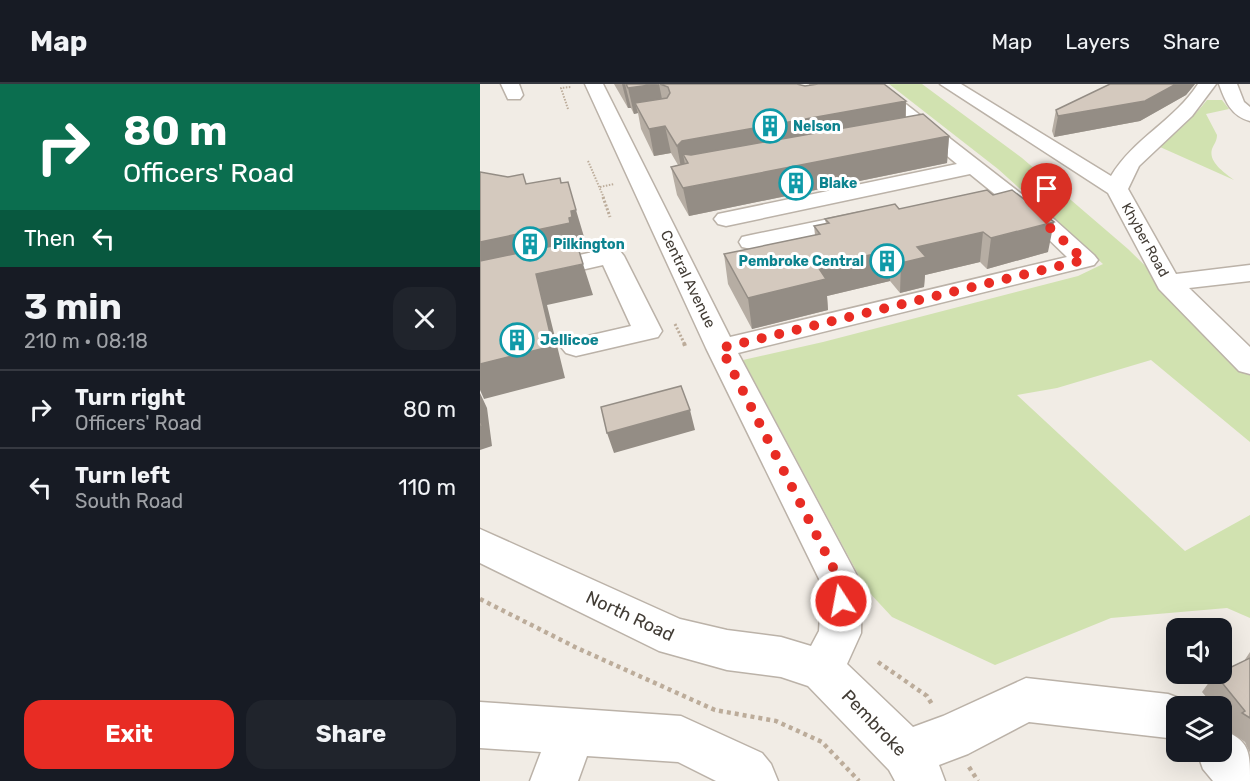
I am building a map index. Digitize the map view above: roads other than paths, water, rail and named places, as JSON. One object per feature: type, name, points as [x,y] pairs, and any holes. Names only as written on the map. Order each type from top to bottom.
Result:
[{"type":"street","points":[[950,84],[1117,189]]},
{"type":"street","points":[[1228,84],[1234,102],[1239,109],[1250,115]]},
{"type":"street","name":"Central Avenue","points":[[582,85],[624,124],[721,348],[842,585],[840,633],[822,670]]},
{"type":"street","points":[[868,90],[908,126]]},
{"type":"street","points":[[1205,90],[1234,102]]},
{"type":"street","name":"Khyber Road","points":[[1205,90],[1175,124],[1131,161],[1117,189],[1168,283],[1250,364]]},
{"type":"street","points":[[721,348],[1084,260],[1047,225],[928,131],[887,122]]},
{"type":"street","points":[[726,219],[973,167]]},
{"type":"street","points":[[979,195],[1002,190]]},
{"type":"street","points":[[751,242],[877,216]]},
{"type":"street","points":[[480,285],[612,256],[648,331],[576,347]]},
{"type":"street","points":[[1168,283],[1250,273]]},
{"type":"street","name":"North Road","points":[[480,545],[674,637],[727,650],[780,657],[822,670]]},
{"type":"street","name":"Pembroke","points":[[822,670],[914,767]]},
{"type":"street","points":[[914,767],[951,737],[1026,700],[1166,716]]},
{"type":"street","points":[[480,726],[681,739],[745,770],[754,781]]},
{"type":"street","points":[[554,781],[572,732]]},
{"type":"street","points":[[1228,762],[1243,781]]},
{"type":"place","name":"Nelson","points":[[770,126]]},
{"type":"place","name":"Blake","points":[[796,183]]},
{"type":"place","name":"Pilkington","points":[[530,244]]},
{"type":"place","name":"Pembroke Central","points":[[887,261]]},
{"type":"place","name":"Jellicoe","points":[[517,340]]}]
